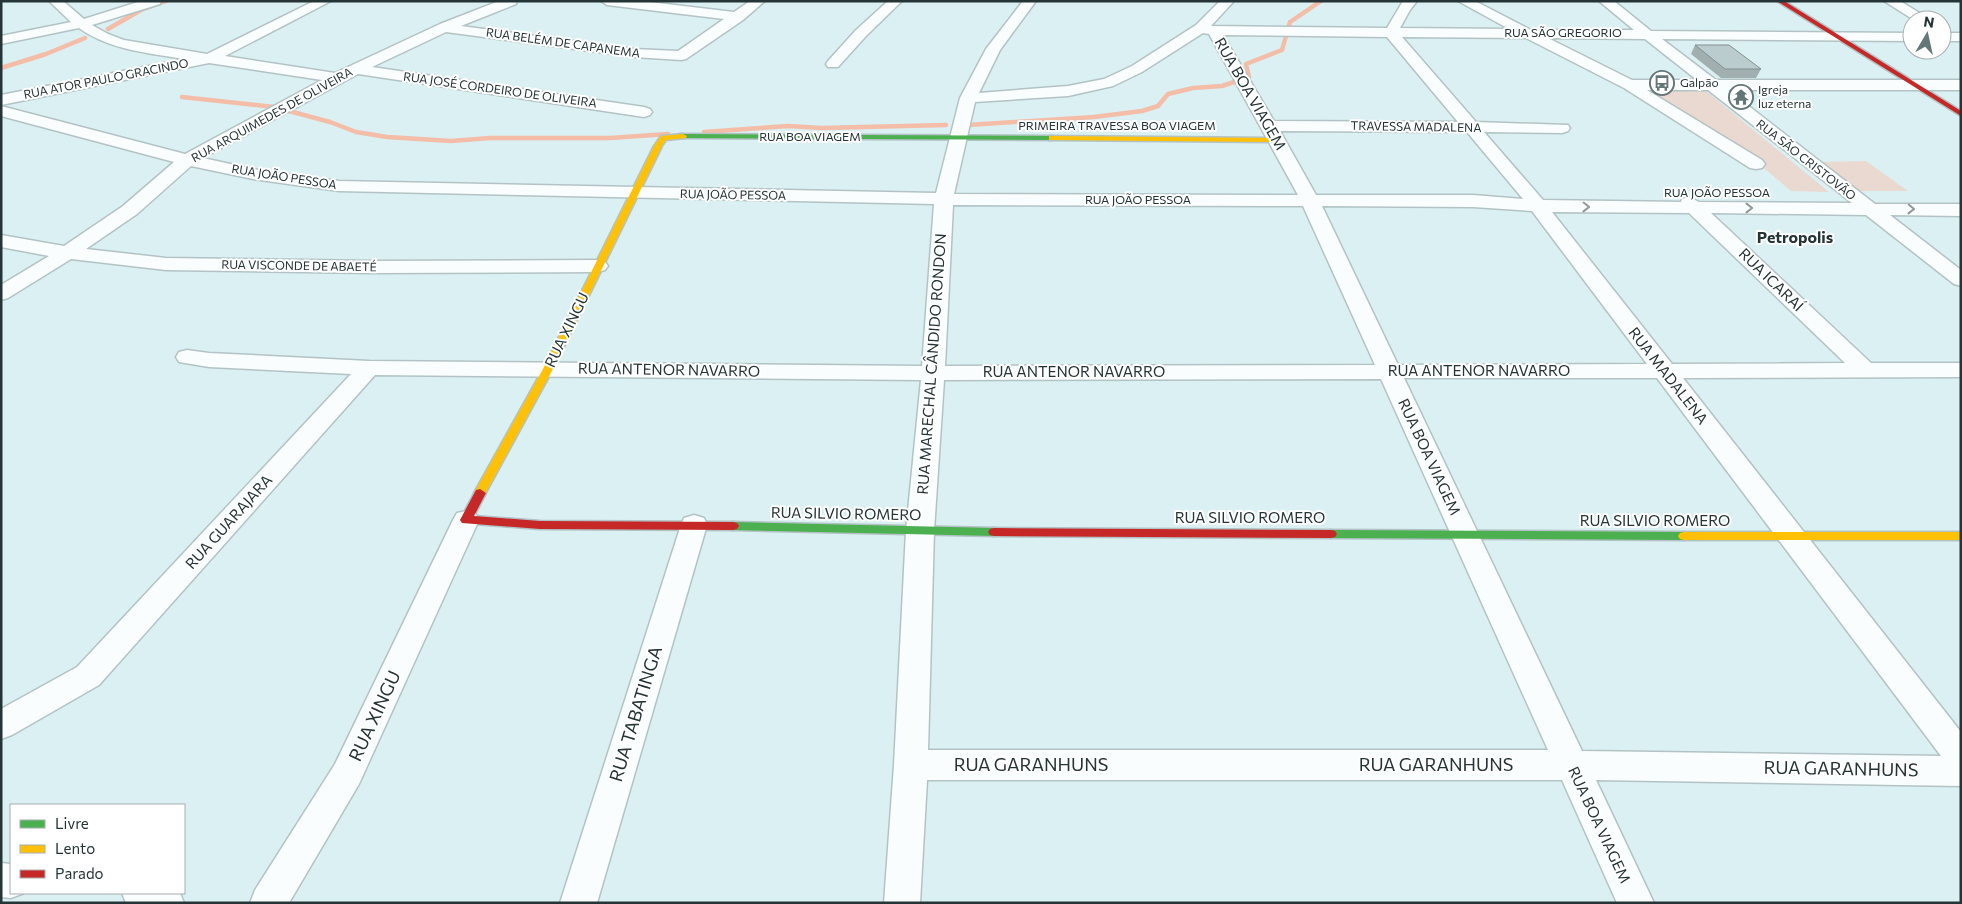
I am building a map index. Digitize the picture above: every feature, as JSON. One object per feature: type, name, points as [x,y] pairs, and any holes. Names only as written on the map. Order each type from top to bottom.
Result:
[{"type":"street","points":[[55,1],[82,24],[114,42],[337,78]]},
{"type":"street","points":[[1,40],[82,24],[155,1]]},
{"type":"street","points":[[210,58],[325,1]]},
{"type":"street","name":"RUA ARQUIMEDES DE OLIVEIRA","points":[[1,294],[67,253],[130,210],[187,160],[355,69],[444,27],[511,1]]},
{"type":"street","points":[[607,1],[738,16],[758,1]]},
{"type":"street","points":[[832,64],[861,33],[896,1]]},
{"type":"street","name":"RUA MARECHAL CÂNDIDO RONDON","points":[[902,903],[911,766],[920,531],[933,373],[944,199],[968,98],[993,49],[1030,1]]},
{"type":"street","points":[[968,98],[1068,91],[1108,83],[1138,69],[1207,30],[1228,1]]},
{"type":"street","points":[[1390,33],[1404,8],[1411,1]]},
{"type":"street","points":[[1464,1],[1523,33],[1629,85],[1756,164]]},
{"type":"street","name":"RUA SÃO CRISTOVÃO","points":[[1606,1],[1848,194],[1961,280]]},
{"type":"street","points":[[1780,1],[1961,114]]},
{"type":"street","points":[[1890,1],[1906,10]]},
{"type":"street","name":"RUA BELÉM DE CAPANEMA","points":[[444,27],[634,53],[681,56],[738,16]]},
{"type":"street","name":"RUA SÃO GREGORIO","points":[[1207,30],[1902,37]]},
{"type":"street","name":"RUA BOA VIAGEM","points":[[1207,30],[1242,79],[1310,201],[1636,903]]},
{"type":"street","name":"RUA MADALENA","points":[[1390,33],[1532,199],[1961,757]]},
{"type":"street","name":"RUA ATOR PAULO GRACINDO","points":[[1,100],[210,58]]},
{"type":"street","name":"RUA JOSÉ CORDEIRO DE OLIVEIRA","points":[[355,69],[644,112]]},
{"type":"street","points":[[1629,85],[1961,85]]},
{"type":"street","name":"RUA JOÃO PESSOA","points":[[1,111],[187,160],[302,182],[339,186],[944,199],[1310,201],[1473,201],[1676,193],[1961,194]]},
{"type":"street","name":"TRAVESSA MADALENA","points":[[1273,133],[1473,128],[1562,128]]},
{"type":"street","name":"PRIMEIRA TRAVESSA BOA VIAGEM","points":[[957,138],[1273,133]]},
{"type":"street","name":"RUA BOA VIAGEM","points":[[664,138],[685,136],[957,138]]},
{"type":"street","name":"RUA XINGU","points":[[268,903],[347,774],[466,520],[548,369],[658,146],[664,138]]},
{"type":"street","name":"RUA ICARAÍ","points":[[1676,193],[1696,208],[1865,370]]},
{"type":"street","name":"RUA JOÃO PESSOA","points":[[1532,199],[1696,208],[1961,210]]},
{"type":"street","name":"RUA VISCONDE DE ABAETÉ","points":[[1,240],[67,253],[166,264],[371,267],[598,266]]},
{"type":"street","name":"RUA ANTENOR NAVARRO","points":[[187,357],[209,360],[370,368],[933,373],[1388,370],[1961,370]]},
{"type":"street","name":"RUA GUARAJARA","points":[[1,725],[88,676],[370,368]]},
{"type":"street","name":"RUA SILVIO ROMERO","points":[[466,520],[540,525],[694,525],[920,531],[1792,537],[1961,536]]},
{"type":"street","name":"RUA TABATINGA","points":[[578,903],[694,525]]},
{"type":"street","name":"RUA GARANHUNS","points":[[911,766],[1571,765],[1961,771]]},
{"type":"street","points":[[143,894],[166,903]]},
{"type":"shaded area","points":[[1643,90],[1706,91],[1829,192],[1791,191],[1759,164]]},
{"type":"shaded area","points":[[1866,161],[1908,191],[1856,191],[1817,162]]},
{"type":"building","points":[[1695,45],[1729,45],[1761,69],[1725,69]]},
{"type":"waterway","points":[[108,29],[141,10],[166,1]]},
{"type":"waterway","points":[[968,125],[1094,117],[1142,111],[1158,106],[1168,94],[1193,88],[1222,86],[1249,77],[1246,64],[1282,50],[1290,22],[1321,1]]},
{"type":"waterway","points":[[1,68],[46,54],[85,38]]},
{"type":"waterway","points":[[182,97],[274,107],[330,122],[356,132],[387,137],[451,141],[490,138],[610,138],[668,134]]},
{"type":"waterway","points":[[704,132],[788,126],[822,128],[946,125]]},
{"type":"traffic: fast","points":[[683,136],[1052,138]]},
{"type":"traffic: fast","points":[[733,526],[994,532]]},
{"type":"traffic: fast","points":[[1331,534],[1684,536]]},
{"type":"traffic: slow","points":[[480,493],[548,369],[658,146],[664,138],[683,136]]},
{"type":"traffic: slow","points":[[1052,138],[1277,140]]},
{"type":"traffic: slow","points":[[1684,536],[1961,536]]},
{"type":"traffic: jam","points":[[1780,1],[1961,114]]},
{"type":"traffic: jam","points":[[480,493],[466,520],[540,525],[733,526]]},
{"type":"traffic: jam","points":[[994,532],[1331,534]]},
{"type":"place","name":"Galpão","points":[[1662,83]]},
{"type":"place","name":"Igreja luz eterna","points":[[1741,97]]},
{"type":"district","name":"Petropolis","points":[[1795,237]]}]
